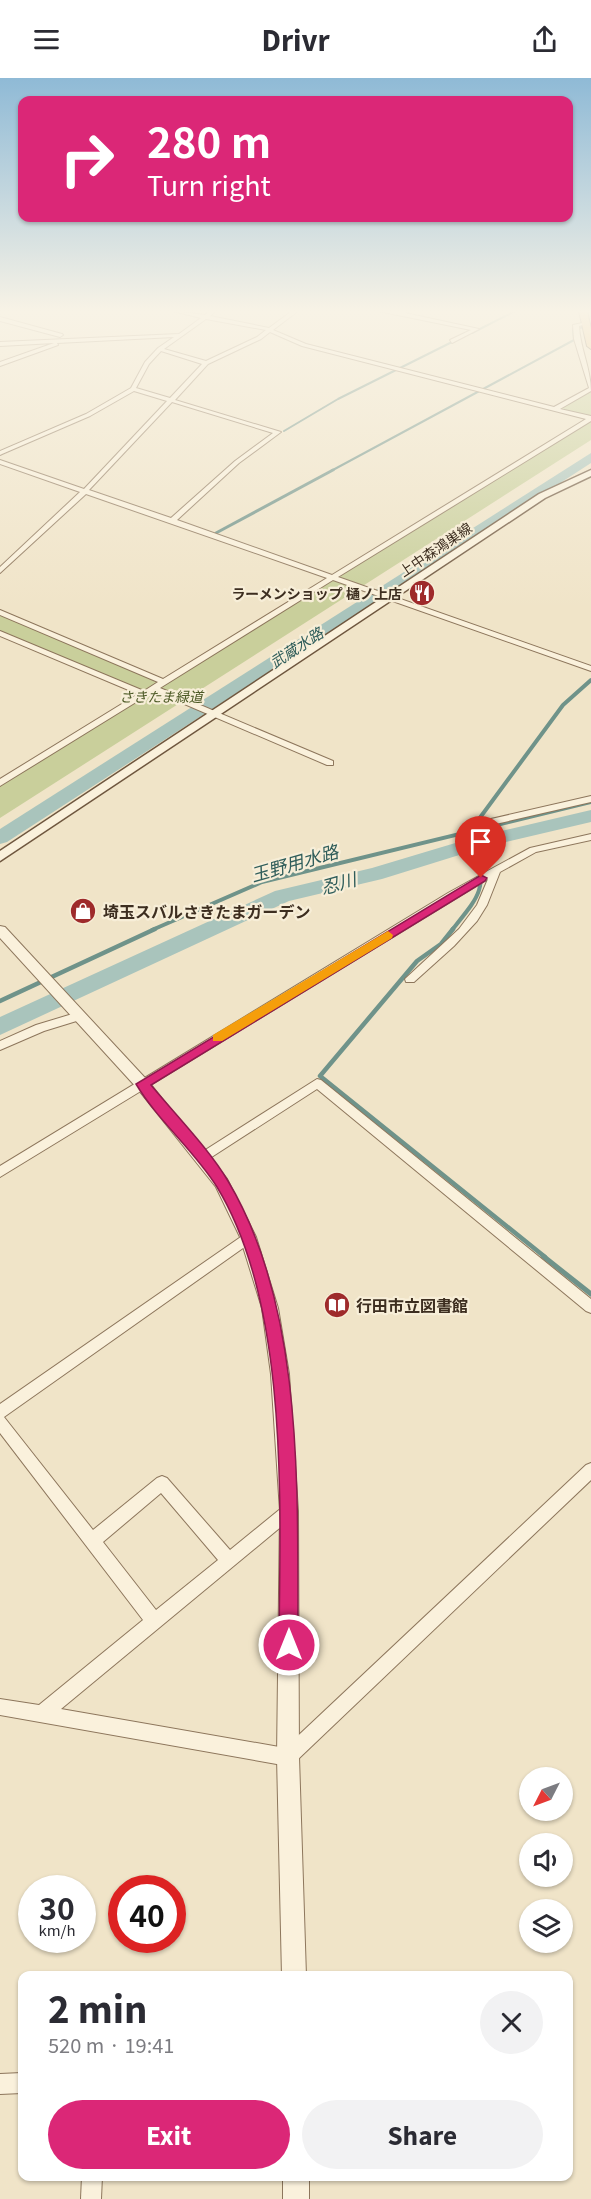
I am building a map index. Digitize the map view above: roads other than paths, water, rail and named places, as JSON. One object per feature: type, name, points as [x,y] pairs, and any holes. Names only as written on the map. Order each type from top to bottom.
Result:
[{"type":"main road","name":"上中森鴻巣線","points":[[0,857],[211,711],[387,596],[542,496],[591,473]]},
{"type":"street","points":[[0,453],[97,410]]},
{"type":"street","points":[[0,571],[85,491],[163,410]]},
{"type":"street","points":[[172,521],[237,462],[278,432],[203,410]]},
{"type":"street","points":[[559,410],[591,418]]},
{"type":"street","points":[[0,783],[591,418]]},
{"type":"street","points":[[0,462],[591,669]]},
{"type":"street","points":[[2,614],[164,682]]},
{"type":"street","points":[[0,633],[145,693]]},
{"type":"street","points":[[86,669],[106,657]]},
{"type":"street","points":[[154,688],[330,763]]},
{"type":"street","points":[[478,825],[591,799]]},
{"type":"street","points":[[0,1172],[496,870],[533,850],[591,837]]},
{"type":"street","points":[[410,979],[470,927],[490,890],[496,870]]},
{"type":"street","points":[[0,930],[142,1084],[222,1183],[248,1237],[270,1308],[280,1374],[289,1510],[288,1757],[294,1971]]},
{"type":"street","points":[[0,1046],[77,1014]]},
{"type":"street","points":[[203,1157],[317,1083],[591,1307]]},
{"type":"street","points":[[0,1412],[248,1237]]},
{"type":"street","points":[[0,1422],[154,1622]]},
{"type":"street","points":[[288,1757],[591,1470]]},
{"type":"street","points":[[92,1541],[162,1483],[228,1560]]},
{"type":"street","points":[[41,1715],[289,1510]]},
{"type":"street","points":[[0,1707],[288,1757]]},
{"type":"street","points":[[0,2084],[18,2083]]},
{"type":"street","points":[[91,2199],[92,2181]]},
{"type":"street","points":[[296,2181],[296,2199]]},
{"type":"waterway","points":[[284,431],[319,410]]},
{"type":"waterway","points":[[331,471],[444,410]]},
{"type":"waterway","name":"武蔵水路","points":[[0,838],[591,457]]},
{"type":"waterway","points":[[216,533],[333,470]]},
{"type":"waterway","name":"玉野用水路","points":[[479,819],[563,705],[591,680]]},
{"type":"waterway","name":"玉野用水路","points":[[152,930],[262,882],[591,802]]},
{"type":"waterway","name":"忍川","points":[[0,1027],[282,896],[329,883],[375,874],[479,842],[591,816]]},
{"type":"waterway","points":[[452,930],[470,907],[479,890],[481,882],[479,842]]},
{"type":"waterway","name":"玉野用水路","points":[[0,1001],[155,929]]},
{"type":"waterway","points":[[453,929],[441,944],[417,961],[320,1076],[545,1257]]},
{"type":"waterway","points":[[543,1256],[591,1294]]},
{"type":"place","name":"ラーメンショップ 樋ノ上店","points":[[422,593]]},
{"type":"place","name":"埼玉スバルさきたまガーデン","points":[[83,911]]},
{"type":"place","name":"行田市立図書館","points":[[337,1305]]},
{"type":"park label","name":"さきたま緑道","points":[[161,696]]}]
